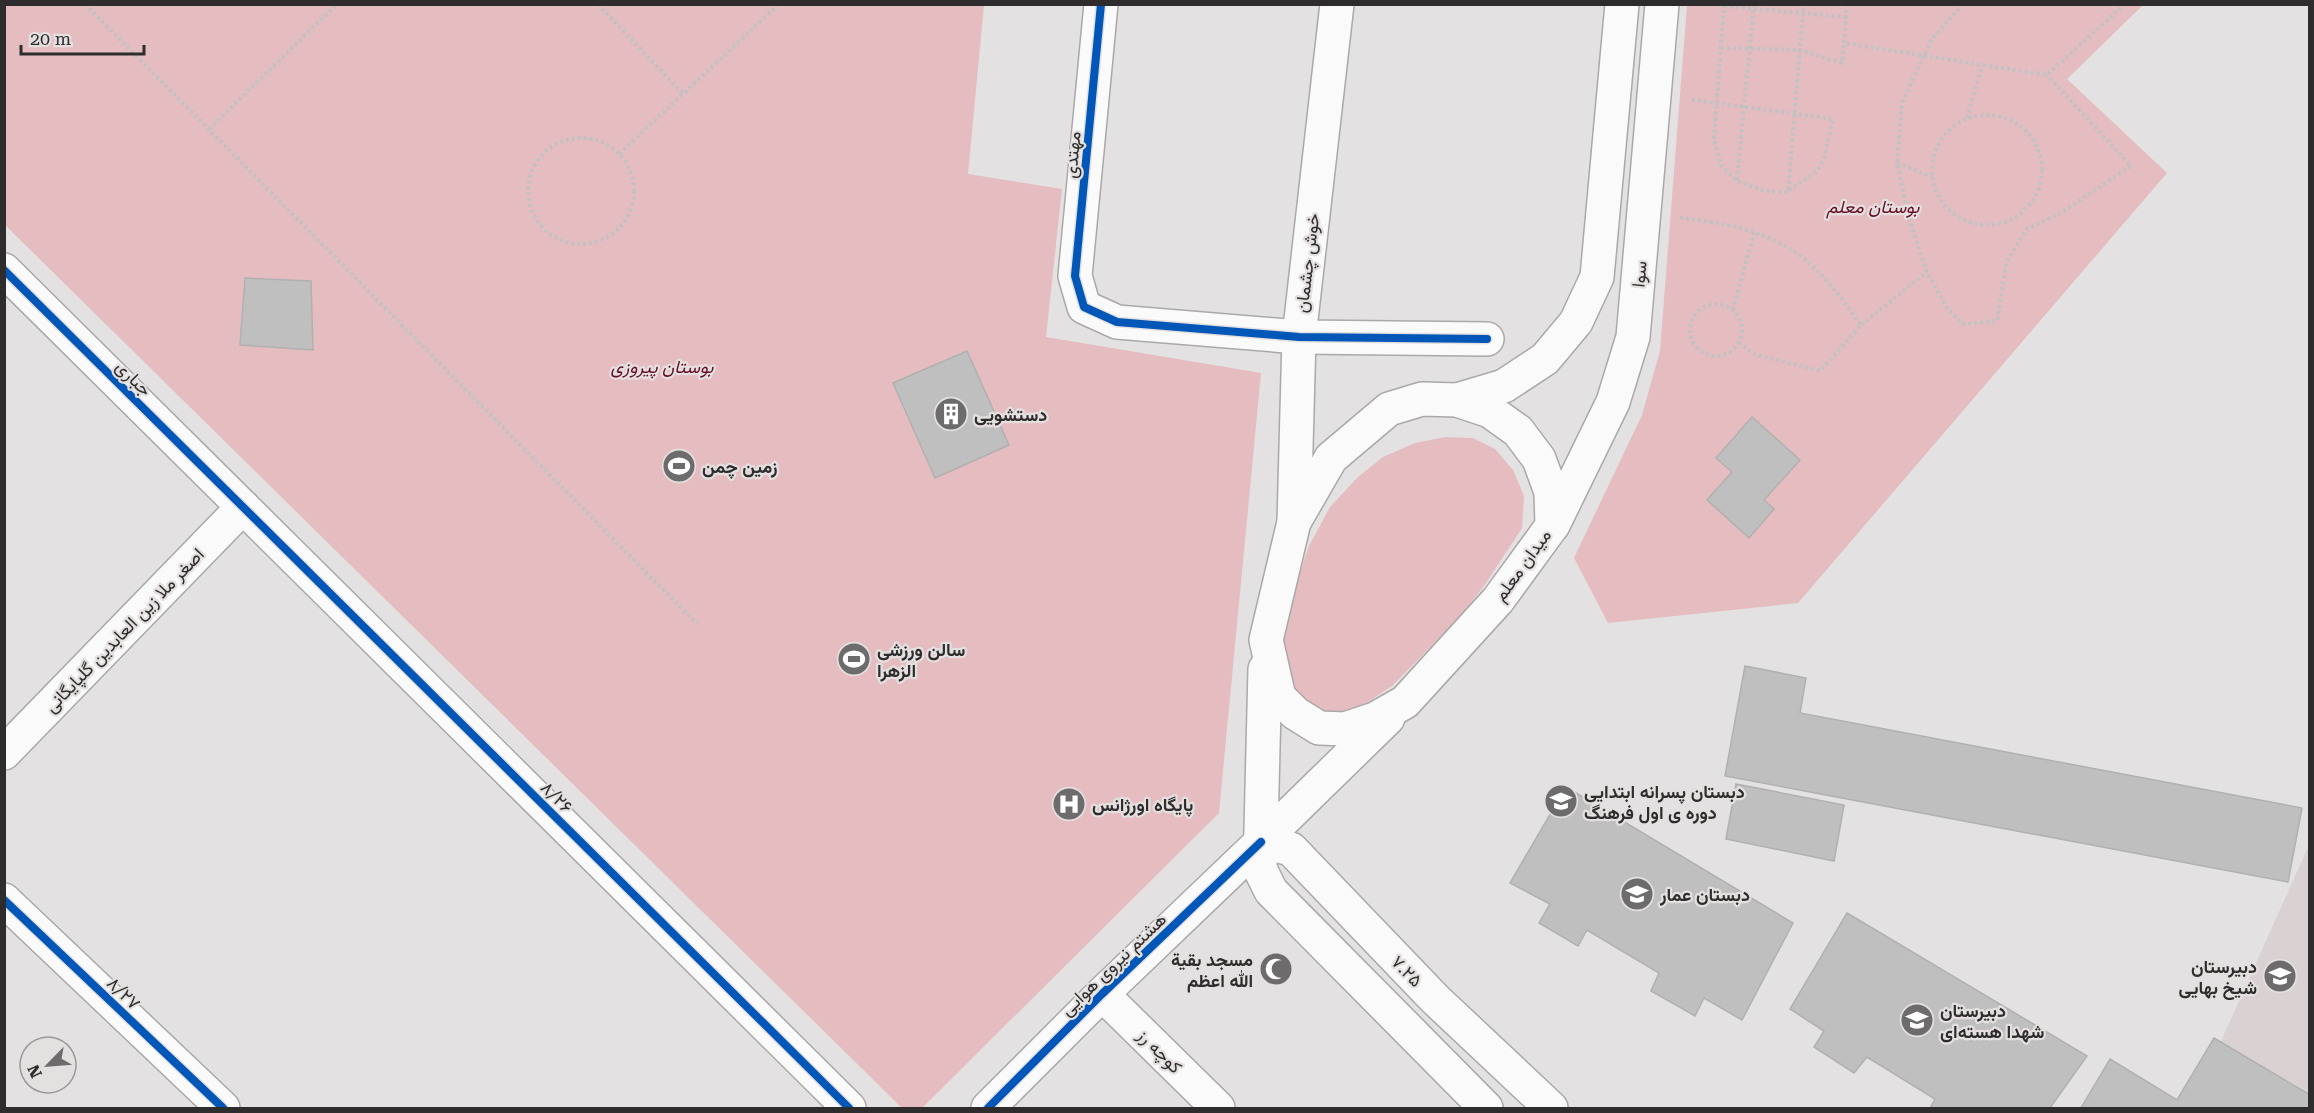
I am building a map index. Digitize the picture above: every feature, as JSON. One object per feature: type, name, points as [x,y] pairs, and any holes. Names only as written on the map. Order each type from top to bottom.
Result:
[{"type":"street","name":"مهتدی","points":[[1101,4],[1075,276],[1084,307],[1117,322],[1299,337]]},
{"type":"street","name":"خوش چشمان","points":[[1294,522],[1299,337],[1337,4]]},
{"type":"street","points":[[1457,400],[1504,386],[1545,359],[1576,322],[1597,277],[1622,4]]},
{"type":"street","name":"سوا","points":[[1552,526],[1613,402],[1633,337],[1662,4]]},
{"type":"street","name":"جباری","points":[[4,270],[243,507]]},
{"type":"street","points":[[1299,337],[1487,339]]},
{"type":"street","name":"میدان معلم","points":[[1422,399],[1457,400],[1490,411],[1518,431],[1539,459],[1551,492],[1552,526],[1498,600],[1405,702],[1375,719],[1355,726],[1344,729],[1319,728],[1295,713],[1279,697],[1266,640],[1294,522],[1331,458],[1389,409],[1422,399]]},
{"type":"street","name":"اصغر ملا زین العابدین گلپایگانی","points":[[4,753],[243,507]]},
{"type":"street","name":"۸/۲۶","points":[[243,507],[849,1108]]},
{"type":"street","points":[[1266,640],[1260,869],[1271,891],[1486,1108]]},
{"type":"street","name":"هشتم نیروی هوایی","points":[[988,1108],[1102,994],[1405,702]]},
{"type":"street","name":"۷.۲۵","points":[[1261,842],[1291,849],[1435,999],[1551,1108]]},
{"type":"street","name":"۸/۲۷","points":[[4,900],[223,1108]]},
{"type":"street","name":"کوچه رز","points":[[1102,994],[1218,1108]]},
{"type":"path","points":[[85,4],[697,624]]},
{"type":"path","points":[[209,129],[337,4]]},
{"type":"path","points":[[598,4],[683,94]]},
{"type":"path","points":[[619,154],[779,4]]},
{"type":"path","points":[[1788,192],[1804,4]]},
{"type":"path","points":[[1721,48],[1800,50],[1842,63],[1847,4]]},
{"type":"path","points":[[1844,43],[1925,56],[1982,66],[2047,75],[2131,166],[2059,214],[2027,229],[2007,261],[1997,321],[1963,324],[1947,308],[1927,272],[1910,219],[1897,163],[1902,103],[1925,56],[1931,40],[1963,4]]},
{"type":"path","points":[[2047,75],[2125,4]]},
{"type":"path","points":[[1654,96],[1717,103],[1833,119],[1824,158],[1817,171],[1788,192],[1765,191],[1737,181],[1721,165],[1714,139],[1717,103],[1724,5],[1846,17]]},
{"type":"path","points":[[1737,181],[1753,7]]},
{"type":"path","points":[[1967,118],[1982,66]]},
{"type":"path","points":[[1984,115],[2002,117],[2019,125],[2031,137],[2040,154],[2042,172],[2038,189],[2029,205],[2016,217],[1999,224],[1981,225],[1964,219],[1949,209],[1938,194],[1932,177],[1933,159],[1939,142],[1952,128],[1967,118],[1984,115]]},
{"type":"path","points":[[588,138],[604,143],[619,154],[629,169],[634,186],[632,203],[626,219],[614,232],[599,241],[581,244],[564,241],[549,233],[537,220],[530,204],[528,187],[532,170],[541,156],[555,145],[571,139],[588,138]]},
{"type":"path","points":[[1897,163],[1932,177]]},
{"type":"path","points":[[1644,215],[1708,221],[1776,241],[1807,260],[1835,290],[1861,325]]},
{"type":"path","points":[[1733,310],[1754,233]]},
{"type":"path","points":[[1739,343],[1754,354],[1820,371],[1861,325],[1927,272]]},
{"type":"path","points":[[1717,304],[1733,310],[1742,326],[1739,343],[1727,354],[1710,356],[1696,348],[1690,332],[1690,324],[1694,316],[1707,305],[1717,304]]},
{"type":"shaded area","name":"دبیرستان شیخ بهایی","points":[[2309,845],[2309,1108],[2191,1108]]},
{"type":"green space","name":"بوستان پیروزی","points":[[4,5],[984,5],[968,174],[1062,189],[1046,337],[1261,373],[1219,813],[922,1108],[902,1108],[5,225]]},
{"type":"green space","name":"بوستان معلم","points":[[1687,5],[2143,5],[2067,79],[2167,173],[1798,603],[1608,623],[1574,558],[1642,415],[1660,351]]},
{"type":"green space","points":[[1445,437],[1473,438],[1495,449],[1513,470],[1524,496],[1522,528],[1486,583],[1460,617],[1392,686],[1354,711],[1331,715],[1310,706],[1292,691],[1280,667],[1285,616],[1309,546],[1330,507],[1358,477],[1383,457],[1415,443]]},
{"type":"building","points":[[245,278],[311,281],[313,350],[240,345]]},
{"type":"building","name":"دستشویی","points":[[967,351],[1009,445],[935,478],[893,383]]},
{"type":"building","points":[[1752,417],[1800,460],[1764,500],[1774,509],[1749,538],[1707,500],[1732,472],[1716,458]]},
{"type":"building","points":[[1745,666],[1806,678],[1800,713],[2302,808],[2288,882],[1725,776]]},
{"type":"building","points":[[1736,784],[1844,805],[1834,861],[1726,839]]},
{"type":"building","name":"دبستان عمار","points":[[1566,787],[1793,923],[1742,1020],[1704,998],[1695,1016],[1651,991],[1659,973],[1587,930],[1578,946],[1539,923],[1550,904],[1510,883]]},
{"type":"building","name":"دبیرستان شهدا هسته‌ای","points":[[1847,913],[2087,1056],[2050,1108],[1930,1108],[1935,1099],[1867,1057],[1854,1073],[1814,1047],[1824,1031],[1790,1009]]},
{"type":"building","points":[[2214,1038],[2310,1095],[2310,1108],[2081,1108],[2110,1059],[2177,1100]]},
{"type":"cycle path","points":[[1101,4],[1075,276],[1084,307],[1117,322],[1299,337],[1487,339]]},
{"type":"cycle path","points":[[4,270],[849,1108]]},
{"type":"cycle path","points":[[988,1108],[1102,994],[1261,842]]},
{"type":"cycle path","points":[[4,900],[223,1108]]},
{"type":"place","name":"دستشویی","points":[[951,414]]},
{"type":"place","name":"زمین چمن","points":[[679,466]]},
{"type":"place","name":"سالن ورزشی الزهرا","points":[[854,659]]},
{"type":"place","name":"دبستان پسرانه ابتدایی دوره ی اول فرهنگ","points":[[1561,801]]},
{"type":"place","name":"پایگاه اورژانس","points":[[1069,804]]},
{"type":"place","name":"دبستان عمار","points":[[1637,894]]},
{"type":"place","name":"مسجد بقیة الله اعظم","points":[[1276,969]]},
{"type":"place","name":"دبیرستان شیخ بهایی","points":[[2280,976]]},
{"type":"place","name":"دبیرستان شهدا هسته‌ای","points":[[1917,1020]]}]
